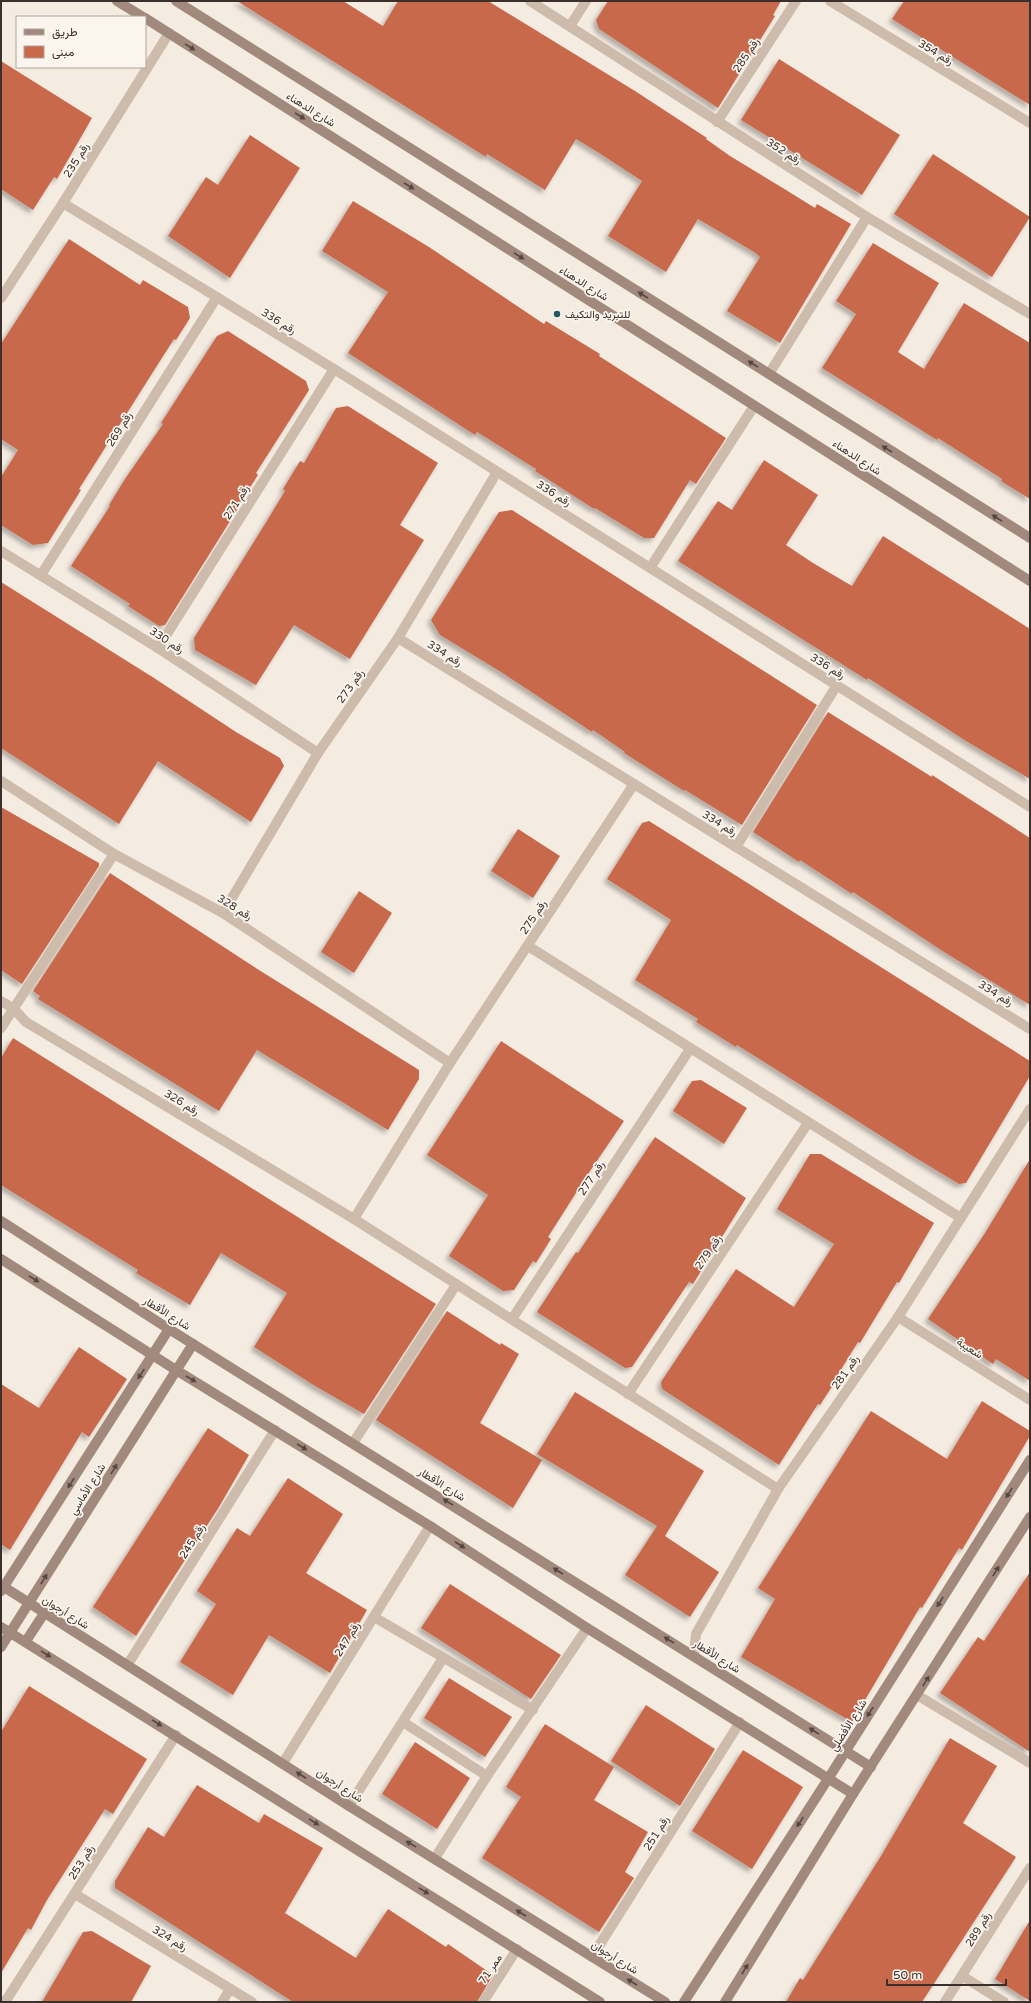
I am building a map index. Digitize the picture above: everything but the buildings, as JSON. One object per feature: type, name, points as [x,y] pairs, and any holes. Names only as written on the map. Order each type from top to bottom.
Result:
[{"type":"street","name":"شارع الدهناء","points":[[117,1],[141,16]]},
{"type":"street","name":"رقم 352","points":[[530,1],[867,217],[1030,314]]},
{"type":"street","points":[[570,26],[586,1]]},
{"type":"street","name":"رقم 285","points":[[717,122],[796,1]]},
{"type":"street","name":"رقم 354","points":[[830,1],[1030,123]]},
{"type":"street","name":"شارع الدهناء","points":[[182,3],[1030,538]]},
{"type":"street","name":"شارع الدهناء","points":[[146,19],[1030,582]]},
{"type":"street","name":"رقم 235","points":[[1,298],[63,203],[169,33]]},
{"type":"street","name":"رقم 336","points":[[63,203],[334,369],[1030,807]]},
{"type":"street","points":[[769,374],[867,217]]},
{"type":"street","name":"رقم 269","points":[[41,575],[217,297]]},
{"type":"street","name":"رقم 271","points":[[158,648],[334,369]]},
{"type":"street","points":[[650,568],[754,406]]},
{"type":"street","name":"رقم 273","points":[[223,913],[318,753],[398,638],[497,472]]},
{"type":"street","name":"رقم 330","points":[[1,551],[158,648],[318,753]]},
{"type":"street","name":"رقم 334","points":[[398,638],[1030,1029]]},
{"type":"street","points":[[736,847],[836,685]]},
{"type":"street","name":"رقم 328","points":[[1,781],[114,854],[223,913],[450,1063]]},
{"type":"street","name":"رقم 275","points":[[354,1220],[450,1063],[634,784]]},
{"type":"street","points":[[1,1028],[114,854]]},
{"type":"street","points":[[528,946],[961,1218]]},
{"type":"street","name":"رقم 326","points":[[1,1001],[13,1008],[26,1022],[354,1220],[778,1489]]},
{"type":"street","name":"رقم 277","points":[[512,1319],[690,1049]]},
{"type":"street","name":"رقم 281","points":[[694,1655],[696,1634],[778,1489],[898,1317],[1030,1109]]},
{"type":"street","name":"رقم 279","points":[[628,1394],[808,1123]]},
{"type":"street","name":"شارع الأقطار","points":[[1,1221],[169,1329],[694,1655],[871,1767]]},
{"type":"street","points":[[1,1258],[176,1370],[430,1526],[587,1628],[740,1722],[853,1794]]},
{"type":"street","points":[[353,1443],[456,1285]]},
{"type":"street","name":"شعيبة","points":[[898,1317],[1030,1400]]},
{"type":"street","name":"شارع الأماسي","points":[[2,1589],[154,1355],[169,1329]]},
{"type":"street","name":"شارع الأماسي","points":[[1,1647],[193,1344]]},
{"type":"street","name":"رقم 245","points":[[128,1664],[275,1430]]},
{"type":"street","name":"شارع الأفضلي","points":[[684,2002],[1030,1460]]},
{"type":"street","points":[[725,2002],[853,1794],[1030,1517]]},
{"type":"street","name":"رقم 247","points":[[283,1763],[430,1526]]},
{"type":"street","name":"شارع أرجوان","points":[[2,1589],[45,1612],[350,1806],[665,2002]]},
{"type":"street","points":[[26,1641],[45,1612]]},
{"type":"street","points":[[374,1617],[533,1710]]},
{"type":"street","points":[[1,1627],[26,1641],[600,2002]]},
{"type":"street","points":[[435,1858],[487,1776],[587,1628]]},
{"type":"street","points":[[350,1806],[443,1658]]},
{"type":"street","points":[[917,1695],[1030,1763]]},
{"type":"street","points":[[403,1722],[487,1776]]},
{"type":"street","name":"رقم 251","points":[[592,1957],[740,1722]]},
{"type":"street","name":"رقم 253","points":[[6,2002],[176,1735]]},
{"type":"street","name":"رقم 289","points":[[946,2002],[1030,1868]]},
{"type":"street","name":"رقم 324","points":[[75,1894],[252,2002]]},
{"type":"street","name":"ممر 71","points":[[483,2002],[517,1949]]},
{"type":"street","points":[[962,1976],[1004,2002]]},
{"type":"street","points":[[222,2002],[230,1989]]},
{"type":"place","name":"للتبرید والتکیف","points":[[557,314]]}]
